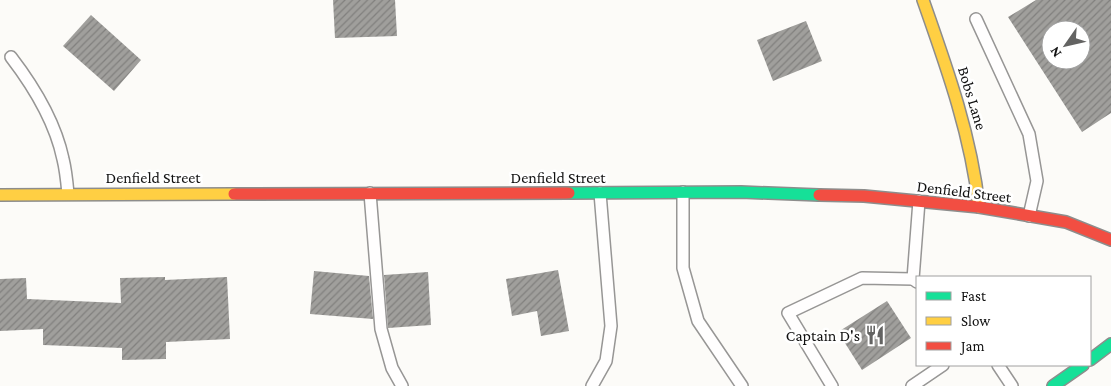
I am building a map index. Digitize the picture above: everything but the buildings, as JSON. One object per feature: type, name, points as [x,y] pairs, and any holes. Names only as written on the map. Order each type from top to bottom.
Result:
[{"type":"street","name":"Bobs Lane","points":[[923,0],[960,106],[977,176],[979,207]]},
{"type":"street","name":"Denfield Street","points":[[0,195],[741,192],[864,196],[979,207],[1066,222],[1111,240]]},
{"type":"street","points":[[1091,359],[1111,344]]},
{"type":"street","points":[[1054,386],[1082,366]]},
{"type":"lane","points":[[976,18],[1029,134],[1037,181],[1029,216]]},
{"type":"lane","points":[[11,56],[30,82],[53,124],[63,158],[68,194]]},
{"type":"lane","points":[[683,192],[683,268],[698,321],[742,386]]},
{"type":"lane","points":[[370,193],[381,329],[392,368],[402,386]]},
{"type":"lane","points":[[592,386],[606,361],[611,326],[600,193]]},
{"type":"lane","points":[[832,386],[788,313],[862,278],[915,280],[919,201]]},
{"type":"lane","points":[[912,386],[942,366]]},
{"type":"lane","points":[[999,366],[1012,386]]},
{"type":"traffic: fast","points":[[569,193],[741,192],[819,195]]},
{"type":"traffic: fast","points":[[1091,359],[1111,344]]},
{"type":"traffic: fast","points":[[1053,386],[1082,366]]},
{"type":"traffic: slow","points":[[923,0],[957,102],[970,154],[979,207]]},
{"type":"traffic: slow","points":[[0,195],[234,194]]},
{"type":"traffic: jam","points":[[234,194],[569,193]]},
{"type":"traffic: jam","points":[[819,195],[864,196],[979,207],[1066,222],[1111,240]]},
{"type":"place","name":"Captain D's","points":[[875,335]]}]
